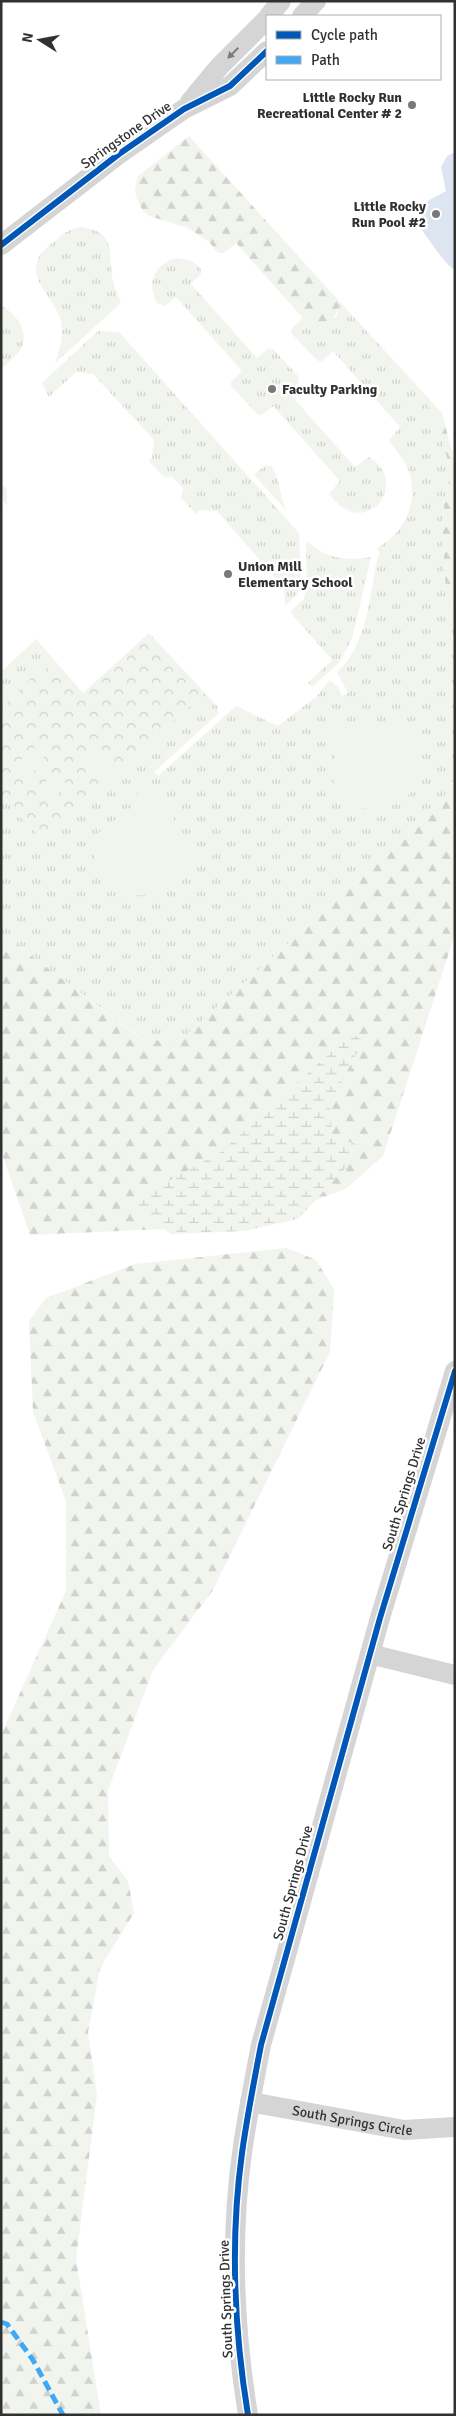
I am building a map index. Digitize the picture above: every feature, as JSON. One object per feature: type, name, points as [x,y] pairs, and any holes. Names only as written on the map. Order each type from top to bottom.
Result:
[{"type":"street","name":"Springstone Drive","points":[[270,15],[280,1]]},
{"type":"street","points":[[303,15],[316,1]]},
{"type":"street","name":"Springstone Drive","points":[[184,110],[219,67],[266,19]]},
{"type":"street","name":"Springstone Drive","points":[[1,245],[111,160],[184,110],[230,86],[266,52]]},
{"type":"street","name":"South Springs Drive","points":[[248,2415],[241,2374],[235,2302],[236,2229],[241,2155],[261,2045],[370,1654],[455,1371]]},
{"type":"street","points":[[370,1654],[455,1675]]},
{"type":"street","name":"South Springs Circle","points":[[250,2102],[404,2130],[455,2127]]},
{"type":"green space","points":[[189,136],[340,302],[335,316],[328,323],[317,324],[303,318],[236,243],[224,253],[218,253],[209,242],[188,228],[149,216],[143,211],[136,197],[135,189],[138,176]]},
{"type":"green space","points":[[80,227],[91,229],[105,237],[110,250],[112,277],[121,303],[55,363],[61,342],[61,321],[36,273],[36,264],[41,254],[51,244],[68,231]]},
{"type":"green space","points":[[176,258],[192,261],[201,268],[201,274],[191,284],[257,358],[268,349],[273,349],[299,377],[298,383],[288,392],[355,467],[369,457],[381,468],[386,480],[385,492],[379,503],[369,511],[357,513],[343,508],[329,494],[340,481],[273,406],[262,415],[258,415],[231,386],[231,382],[242,371],[176,297],[165,306],[157,303],[152,288],[154,275],[162,265]]},
{"type":"green space","points":[[340,302],[409,377],[436,417],[451,473],[445,496],[442,528],[446,594],[455,628],[455,778],[434,813],[177,1043],[141,1038],[1,933],[1,796],[40,837],[205,693],[218,707],[218,714],[154,772],[158,776],[236,706],[278,726],[317,696],[329,680],[338,687],[342,696],[348,693],[337,672],[355,648],[361,633],[370,601],[378,555],[380,554],[377,548],[387,542],[402,525],[408,514],[412,492],[408,469],[389,440],[400,427],[333,351],[322,361],[318,361],[291,333],[292,328],[303,318],[313,323],[336,318]]},
{"type":"green space","points":[[1,306],[16,318],[23,330],[24,336],[21,349],[1,369]]},
{"type":"green space","points":[[98,331],[119,332],[299,533],[301,583],[297,594],[285,606],[284,588],[217,511],[200,510],[196,514],[181,498],[183,488],[172,477],[164,477],[149,461],[152,458],[154,440],[93,374],[76,372],[49,397],[42,383]]},
{"type":"green space","points":[[409,377],[442,413],[455,463],[455,628],[446,594],[442,528],[445,496],[451,473],[436,417]]},
{"type":"green space","points":[[265,465],[271,466],[274,471],[286,510],[254,475]]},
{"type":"green space","points":[[1,482],[7,489],[7,505],[1,498]]},
{"type":"green space","points":[[306,541],[329,555],[345,559],[371,557],[352,639],[338,664],[312,687],[308,683],[332,660],[290,612],[304,599],[307,583]]},
{"type":"green space","points":[[149,633],[205,693],[40,837],[1,796],[1,708],[36,673],[43,671],[56,662],[83,693]]},
{"type":"green space","points":[[36,639],[56,662],[43,671],[36,673],[1,708],[1,672]]},
{"type":"green space","points":[[335,716],[343,717],[351,727],[409,728],[419,749],[421,768],[417,785],[406,797],[392,806],[374,809],[354,806],[333,797],[335,739],[328,730],[327,724]]},
{"type":"green space","points":[[35,747],[46,760],[25,779],[14,766]]},
{"type":"green space","points":[[95,750],[114,771],[101,782],[82,762]]},
{"type":"green space","points":[[56,772],[67,785],[47,804],[35,791]]},
{"type":"green space","points":[[455,778],[455,934],[383,1156],[347,1188],[254,1225],[30,1235],[1,1151],[1,933],[140,1038],[177,1043],[434,813]]},
{"type":"green space","points":[[148,785],[159,786],[165,795],[164,805],[196,852],[185,873],[169,886],[152,894],[135,894],[118,889],[104,878],[95,861],[92,838],[136,803],[138,792]]},
{"type":"green space","points":[[352,1033],[363,1041],[330,1104],[332,1136],[365,1147],[298,1219],[244,1231],[171,1234],[126,1204],[221,1152]]},
{"type":"green space","points":[[287,1248],[316,1260],[334,1289],[330,1352],[213,1590],[153,1670],[108,1790],[109,1856],[128,1881],[134,1913],[100,1968],[88,2032],[97,2095],[76,2259],[101,2415],[1,2415],[1,1735],[66,1591],[66,1501],[33,1412],[29,1321],[46,1298],[135,1264]]},
{"type":"shaded area","name":"Little Rocky Run Pool #2","points":[[455,152],[455,270],[440,255],[414,219],[426,202],[446,191],[441,167],[447,156]]},
{"type":"marked path","points":[[1,2322],[7,2324],[33,2360],[63,2415]]},
{"type":"cycle path","points":[[1,245],[119,154],[184,109],[230,86],[266,52]]},
{"type":"cycle path","points":[[248,2415],[239,2350],[235,2284],[236,2219],[242,2153],[261,2045],[380,1618],[455,1371]]},
{"type":"place","name":"Little Rocky Run Recreational Center # 2","points":[[412,105]]},
{"type":"place","name":"Little Rocky Run Pool #2","points":[[436,214]]},
{"type":"place","name":"Faculty Parking","points":[[272,389]]},
{"type":"place","name":"Union Mill Elementary School","points":[[228,574]]}]
